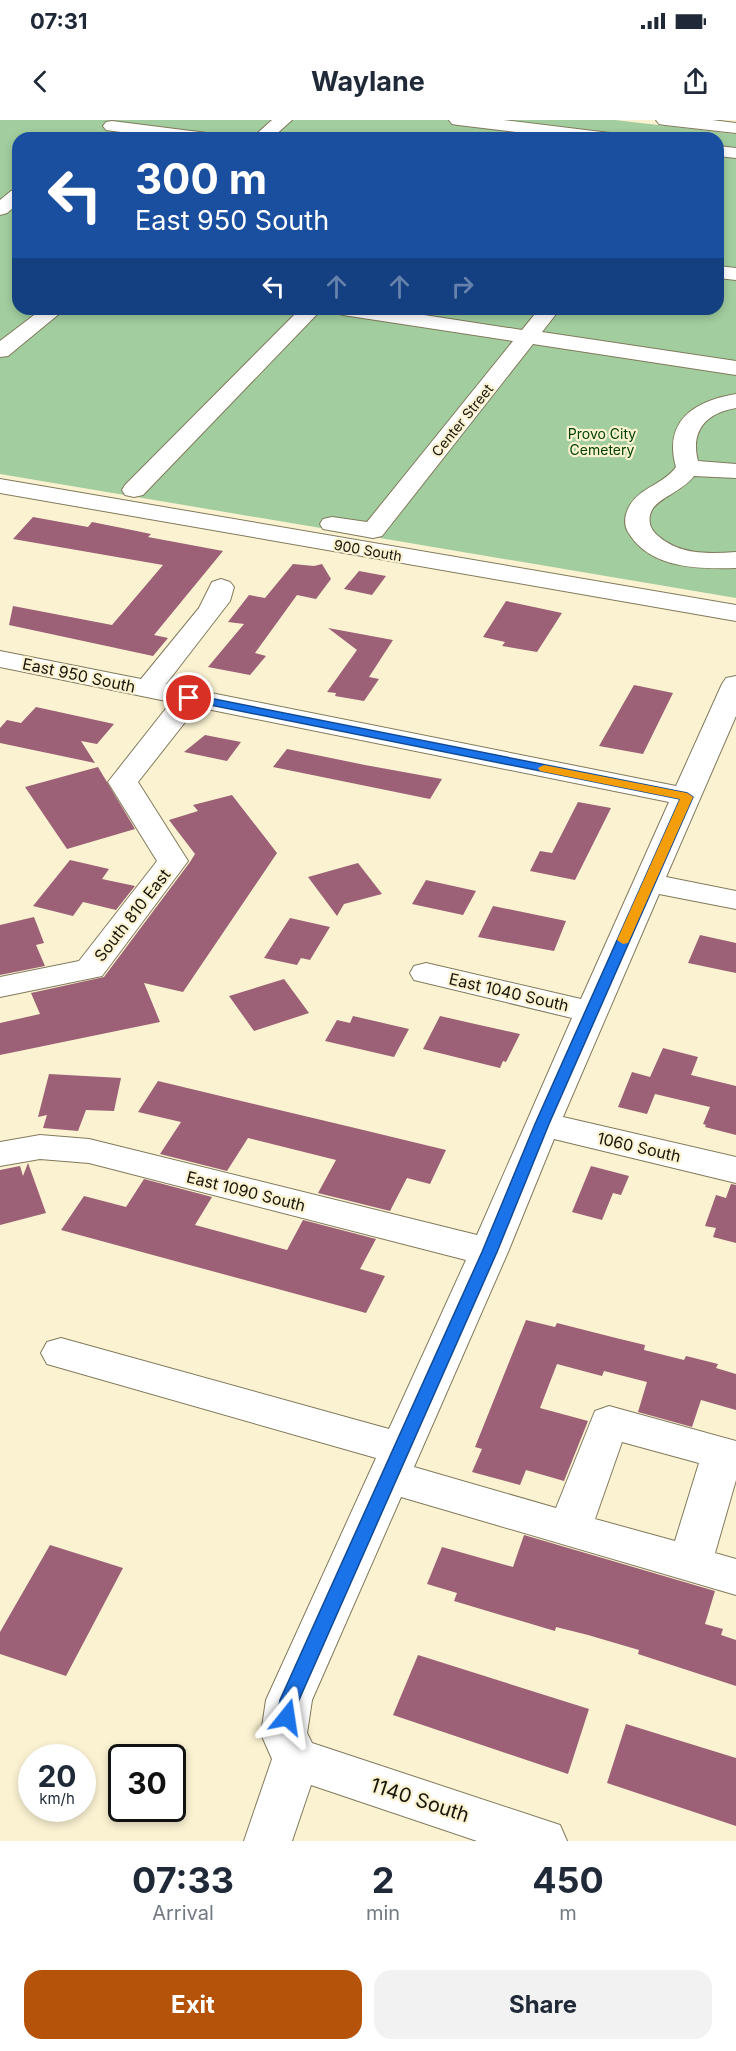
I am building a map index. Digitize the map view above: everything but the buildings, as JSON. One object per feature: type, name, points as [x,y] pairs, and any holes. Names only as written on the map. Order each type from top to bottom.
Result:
[{"type":"street","points":[[268,132],[283,120]]},
{"type":"street","points":[[458,120],[561,132]]},
{"type":"street","points":[[665,120],[736,128]]},
{"type":"street","points":[[115,123],[170,132]]},
{"type":"street","points":[[488,132],[496,124]]},
{"type":"street","points":[[0,209],[12,200]]},
{"type":"street","points":[[0,351],[47,315]]},
{"type":"street","points":[[0,466],[134,489],[306,315]]},
{"type":"street","points":[[383,315],[736,369]]},
{"type":"street","name":"Center Street","points":[[134,489],[373,531],[545,315]]},
{"type":"street","points":[[0,322],[31,327]]},
{"type":"street","points":[[688,468],[684,452],[684,436],[693,422],[710,409],[736,401]]},
{"type":"street","points":[[688,468],[736,471]]},
{"type":"street","points":[[688,468],[677,482],[654,494],[641,507],[636,520],[640,532],[656,549],[670,556],[736,560]]},
{"type":"street","name":"900 South","points":[[0,486],[736,613]]},
{"type":"street","points":[[147,689],[209,613],[217,601],[221,587]]},
{"type":"street","name":"East 950 South","points":[[0,659],[687,797]]},
{"type":"street","points":[[268,1841],[296,1759],[284,1734],[289,1700],[489,1252],[542,1124],[736,684]]},
{"type":"street","name":"South 810 East","points":[[0,987],[90,969],[173,861],[123,782],[189,698]]},
{"type":"street","points":[[648,883],[736,900]]},
{"type":"street","name":"East 1040 South","points":[[426,973],[592,1012]]},
{"type":"street","name":"1060 South","points":[[542,1124],[736,1170]]},
{"type":"street","name":"East 1090 South","points":[[0,1154],[40,1147],[89,1151],[489,1252]]},
{"type":"street","points":[[61,1353],[395,1463],[570,1529],[736,1577]]},
{"type":"street","points":[[570,1529],[609,1422],[723,1453],[690,1563]]},
{"type":"street","name":"1140 South","points":[[296,1759],[543,1841]]},
{"type":"green space","name":"Provo City Cemetery","points":[[0,120],[615,120],[719,132],[12,132],[12,315],[724,315],[724,133],[736,134],[736,598],[0,474]]},
{"type":"slow traffic","points":[[544,768],[687,797],[623,940]]},
{"type":"route","points":[[189,698],[687,797],[542,1124],[489,1252],[289,1700],[287,1717]]}]
